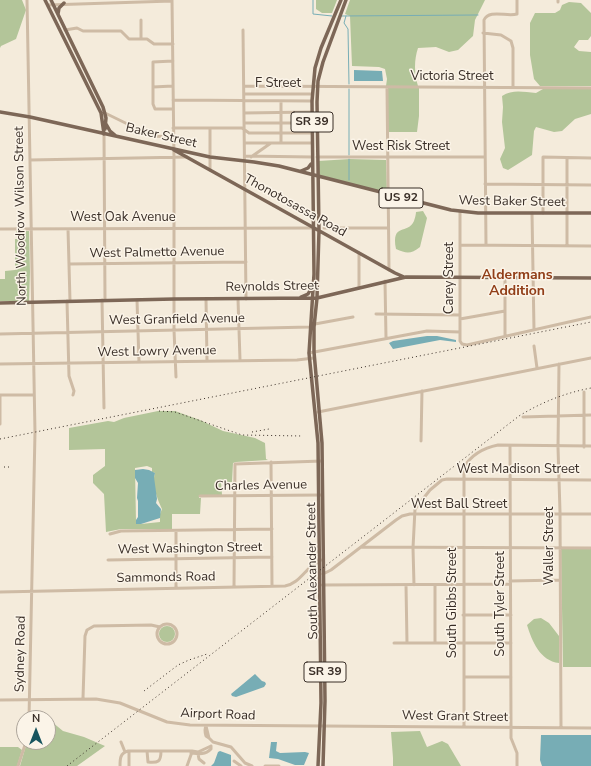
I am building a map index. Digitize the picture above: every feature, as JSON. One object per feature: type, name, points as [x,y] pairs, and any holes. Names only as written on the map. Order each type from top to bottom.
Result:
[{"type":"main road","points":[[46,0],[98,107],[103,119],[104,134]]},
{"type":"main road","name":"SR 39","points":[[312,358],[310,327],[313,298],[314,228],[312,94],[319,56],[341,0]]},
{"type":"main road","name":"SR 39","points":[[312,352],[317,298],[319,230],[317,157],[318,87],[322,62],[346,0]]},
{"type":"main road","points":[[52,2],[105,113],[106,123],[104,134]]},
{"type":"main road","points":[[58,15],[60,8],[64,3]]},
{"type":"main road","points":[[330,28],[334,30]]},
{"type":"main road","points":[[98,107],[105,113]]},
{"type":"main road","name":"Baker Street","points":[[0,112],[30,117],[174,150],[210,157],[245,159],[318,176]]},
{"type":"main road","points":[[103,119],[105,113]]},
{"type":"main road","points":[[106,123],[110,131],[117,137]]},
{"type":"main road","name":"Thonotosassa Road","points":[[174,150],[389,270],[406,277]]},
{"type":"main road","points":[[301,171],[308,168],[312,163]]},
{"type":"main road","name":"West Baker Street","points":[[318,176],[434,206],[460,211],[486,213],[591,213]]},
{"type":"main road","points":[[393,279],[396,276],[395,273]]},
{"type":"main road","name":"Reynolds Street","points":[[0,303],[104,300],[317,298],[406,277],[591,278]]},
{"type":"main road","points":[[298,298],[308,294],[313,282]]},
{"type":"main road","name":"South Alexander Street","points":[[312,358],[316,377],[320,461],[323,766]]},
{"type":"main road","name":"South Alexander Street","points":[[312,358],[311,378],[317,412]]},
{"type":"main road","name":"South Alexander Street","points":[[321,560],[323,574],[321,585]]},
{"type":"main road","name":"South Alexander Street","points":[[318,766],[322,726]]},
{"type":"street","name":"North Woodrow Wilson Street","points":[[28,0],[30,229],[35,432]]},
{"type":"street","points":[[48,5],[52,2],[172,0],[175,263],[174,330],[176,377]]},
{"type":"street","points":[[486,246],[484,157],[484,20],[485,17],[491,14],[516,14],[517,0]]},
{"type":"street","points":[[141,20],[141,39]]},
{"type":"street","points":[[65,30],[77,28],[83,31],[121,31],[128,38],[149,39],[154,44],[173,44]]},
{"type":"street","points":[[243,30],[246,299]]},
{"type":"street","points":[[484,33],[501,35],[511,41],[513,48],[513,87]]},
{"type":"street","points":[[173,61],[153,62],[153,104],[155,109],[173,109]]},
{"type":"street","points":[[153,87],[173,86]]},
{"type":"street","name":"Victoria Street","points":[[244,86],[591,88]]},
{"type":"street","points":[[387,87],[389,270]]},
{"type":"street","name":"F Street","points":[[244,94],[312,94]]},
{"type":"street","points":[[173,100],[281,102],[312,101]]},
{"type":"street","points":[[281,102],[282,143]]},
{"type":"street","points":[[244,112],[312,112]]},
{"type":"street","points":[[105,113],[108,113],[152,136],[174,137]]},
{"type":"street","points":[[244,123],[312,123]]},
{"type":"street","points":[[173,128],[242,128],[249,133],[312,133]]},
{"type":"street","points":[[210,128],[210,170]]},
{"type":"street","points":[[104,134],[104,408]]},
{"type":"street","points":[[245,143],[312,143]]},
{"type":"street","points":[[245,159],[251,157],[271,143]]},
{"type":"street","points":[[30,160],[188,157]]},
{"type":"street","points":[[251,157],[312,157]]},
{"type":"street","name":"West Risk Street","points":[[317,157],[484,157]]},
{"type":"street","points":[[543,213],[543,157],[591,158]]},
{"type":"street","points":[[567,158],[567,246]]},
{"type":"street","points":[[485,184],[591,185]]},
{"type":"street","name":"Carey Street","points":[[460,211],[460,341],[462,344],[467,345],[505,336]]},
{"type":"street","points":[[532,213],[534,330]]},
{"type":"street","points":[[297,228],[301,224],[300,220]]},
{"type":"street","name":"West Oak Avenue","points":[[0,229],[314,228]]},
{"type":"street","points":[[324,228],[388,228]]},
{"type":"street","points":[[331,237],[330,232],[332,228]]},
{"type":"street","points":[[68,229],[69,376],[74,391],[73,396]]},
{"type":"street","points":[[460,245],[591,246]]},
{"type":"street","points":[[359,253],[359,288]]},
{"type":"street","name":"West Palmetto Avenue","points":[[69,264],[246,262]]},
{"type":"street","points":[[505,277],[505,336],[591,317]]},
{"type":"street","points":[[385,281],[386,338]]},
{"type":"street","points":[[206,299],[207,361]]},
{"type":"street","points":[[238,299],[240,360]]},
{"type":"street","points":[[138,300],[139,362]]},
{"type":"street","points":[[376,314],[386,313],[460,317],[505,310]]},
{"type":"street","name":"West Granfield Avenue","points":[[0,334],[310,327],[315,324],[353,317]]},
{"type":"street","points":[[312,352],[427,331],[460,332]]},
{"type":"street","points":[[534,346],[537,368]]},
{"type":"street","name":"West Lowry Avenue","points":[[0,364],[312,358]]},
{"type":"street","points":[[317,412],[591,358]]},
{"type":"street","name":"Waller Street","points":[[559,364],[558,480],[560,514],[561,728]]},
{"type":"street","points":[[422,391],[422,442]]},
{"type":"street","points":[[584,392],[584,446]]},
{"type":"street","points":[[0,424],[0,394],[34,394]]},
{"type":"street","points":[[523,417],[591,415]]},
{"type":"street","name":"Sydney Road","points":[[29,710],[35,432]]},
{"type":"street","name":"South Gibbs Street","points":[[464,727],[464,467],[475,454],[486,448],[498,446],[591,446]]},
{"type":"street","name":"South Tyler Street","points":[[510,446],[511,738],[517,753],[517,766]]},
{"type":"street","points":[[234,587],[235,464],[320,461]]},
{"type":"street","points":[[271,462],[272,586]]},
{"type":"street","name":"West Madison Street","points":[[415,514],[415,509],[422,499],[442,480],[591,480]]},
{"type":"street","name":"Charles Avenue","points":[[200,496],[320,495]]},
{"type":"street","points":[[414,585],[415,514]]},
{"type":"street","name":"West Ball Street","points":[[323,574],[402,516],[415,514],[591,514]]},
{"type":"street","points":[[110,534],[121,531],[272,529]]},
{"type":"street","points":[[176,531],[176,588]]},
{"type":"street","points":[[360,547],[591,548]]},
{"type":"street","name":"West Washington Street","points":[[108,560],[272,558]]},
{"type":"street","name":"Sammonds Road","points":[[0,592],[284,586],[294,583],[311,566],[321,560]]},
{"type":"street","points":[[321,585],[463,585],[560,580]]},
{"type":"street","points":[[406,585],[407,643]]},
{"type":"street","points":[[435,585],[435,643]]},
{"type":"street","points":[[463,615],[511,614]]},
{"type":"street","points":[[83,698],[85,636],[87,630],[94,626],[151,625],[160,627],[169,624],[174,627],[177,633],[176,640],[170,644],[163,644],[158,639],[157,633],[160,627]]},
{"type":"street","points":[[394,643],[511,643]]},
{"type":"street","points":[[464,677],[511,677]]},
{"type":"street","name":"Airport Road","points":[[0,700],[96,699],[120,704],[167,722],[178,724],[206,726],[322,726]]},
{"type":"street","points":[[206,726],[204,731],[206,736],[209,738],[211,746]]},
{"type":"street","name":"West Grant Street","points":[[322,726],[591,728]]},
{"type":"street","points":[[121,742],[125,752]]},
{"type":"street","points":[[198,754],[211,746],[231,748],[243,761],[252,766]]},
{"type":"street","points":[[18,766],[23,750]]},
{"type":"street","points":[[120,766],[121,755],[130,751],[192,752],[198,754]]},
{"type":"street","points":[[129,766],[130,751]]},
{"type":"street","points":[[147,751],[148,762],[155,763],[159,762],[161,759],[161,751]]},
{"type":"street","points":[[187,766],[192,752]]},
{"type":"street","points":[[198,754],[199,759],[204,763]]},
{"type":"street","points":[[234,761],[240,765],[243,761]]},
{"type":"street","points":[[266,766],[279,766]]},
{"type":"green space","points":[[0,0],[22,0],[26,10],[16,39],[1,46],[0,48]]},
{"type":"green space","points":[[316,0],[337,0],[332,13],[322,13],[316,9]]},
{"type":"green space","points":[[350,0],[485,0],[475,20],[473,36],[458,50],[449,52],[436,47],[418,48],[415,67],[418,86],[386,86],[387,79],[385,69],[379,67],[352,66],[350,16],[345,14]]},
{"type":"green space","points":[[569,2],[581,3],[591,13],[591,36],[588,40],[579,40],[574,47],[579,51],[591,52],[591,86],[540,86],[534,79],[530,55],[530,23],[535,13],[555,13],[560,10],[562,5]]},
{"type":"green space","points":[[388,88],[419,88],[419,116],[417,132],[388,132]]},
{"type":"green space","points":[[543,89],[591,89],[591,114],[575,119],[562,131],[554,132],[536,127],[534,131],[532,155],[508,170],[503,168],[500,159],[505,148],[502,122],[502,96],[510,92],[536,93]]},
{"type":"green space","points":[[350,159],[386,160],[387,193],[319,175],[318,161]]},
{"type":"green space","points":[[423,211],[427,218],[420,247],[409,252],[403,252],[396,249],[395,241],[398,232],[411,225],[414,221],[416,212]]},
{"type":"green space","points":[[16,231],[29,231],[29,301],[0,301],[0,279],[5,279],[5,271],[15,270],[15,239],[17,239]]},
{"type":"green space","points":[[158,411],[175,411],[200,420],[223,431],[255,438],[265,443],[266,459],[268,460],[233,463],[232,482],[221,482],[222,495],[199,495],[199,498],[201,498],[200,514],[172,514],[172,529],[121,529],[106,532],[104,494],[93,483],[93,475],[105,466],[105,449],[69,450],[69,428],[108,421],[114,422],[124,418]],"holes":[[[147,466],[152,468],[152,472],[155,473],[154,482],[156,492],[162,509],[160,514],[160,522],[141,524],[136,522],[135,468]]]},
{"type":"green space","points":[[561,549],[591,549],[591,667],[563,667]]},
{"type":"green space","points":[[541,618],[549,623],[559,636],[559,663],[552,661],[542,654],[534,644],[531,637],[527,625],[534,619]]},
{"type":"green space","points":[[164,626],[170,626],[175,631],[173,640],[170,642],[164,642],[159,637],[159,631]]},
{"type":"green space","points":[[56,725],[63,731],[84,737],[105,746],[77,766],[20,766],[25,750],[56,750]]},
{"type":"green space","points":[[420,731],[427,747],[442,741],[448,744],[461,766],[393,766],[391,732]]},
{"type":"green space","points":[[0,747],[16,747],[16,750],[22,750],[17,766],[0,766]]},
{"type":"water","points":[[354,70],[382,71],[383,81],[354,81]]},
{"type":"water","points":[[437,336],[456,340],[456,342],[440,340],[393,349],[389,343],[393,341]]},
{"type":"water","points":[[143,469],[155,473],[156,503],[161,509],[160,518],[141,524],[136,524],[138,517],[138,483],[135,478],[135,470]]},
{"type":"water","points":[[255,674],[265,682],[266,684],[264,687],[236,697],[232,696],[231,694]]},
{"type":"water","points":[[541,735],[591,735],[591,766],[542,766],[540,760]]},
{"type":"water","points":[[271,742],[277,742],[276,751],[280,753],[309,753],[304,765],[295,765],[278,759],[269,758]]},
{"type":"water","points":[[220,751],[231,755],[231,766],[211,766],[214,763],[218,752]]},
{"type":"waterway","points":[[313,0],[313,14],[332,16]]},
{"type":"waterway","points":[[341,16],[478,15]]},
{"type":"waterway","points":[[346,16],[344,23],[348,29],[349,84]]},
{"type":"waterway","points":[[349,89],[349,155]]},
{"type":"waterway","points":[[349,159],[349,180]]},
{"type":"railway","points":[[0,439],[591,322]]},
{"type":"railway","points":[[67,766],[519,416],[536,406],[591,388]]},
{"type":"railway","points":[[159,411],[175,412],[242,435],[302,436]]},
{"type":"railway","points":[[252,432],[269,429]]},
{"type":"railway","points":[[4,467],[11,467]]},
{"type":"railway","points":[[144,691],[178,665],[207,654]]},
{"type":"district","name":"Aldermans Addition","points":[[517,284]]}]
